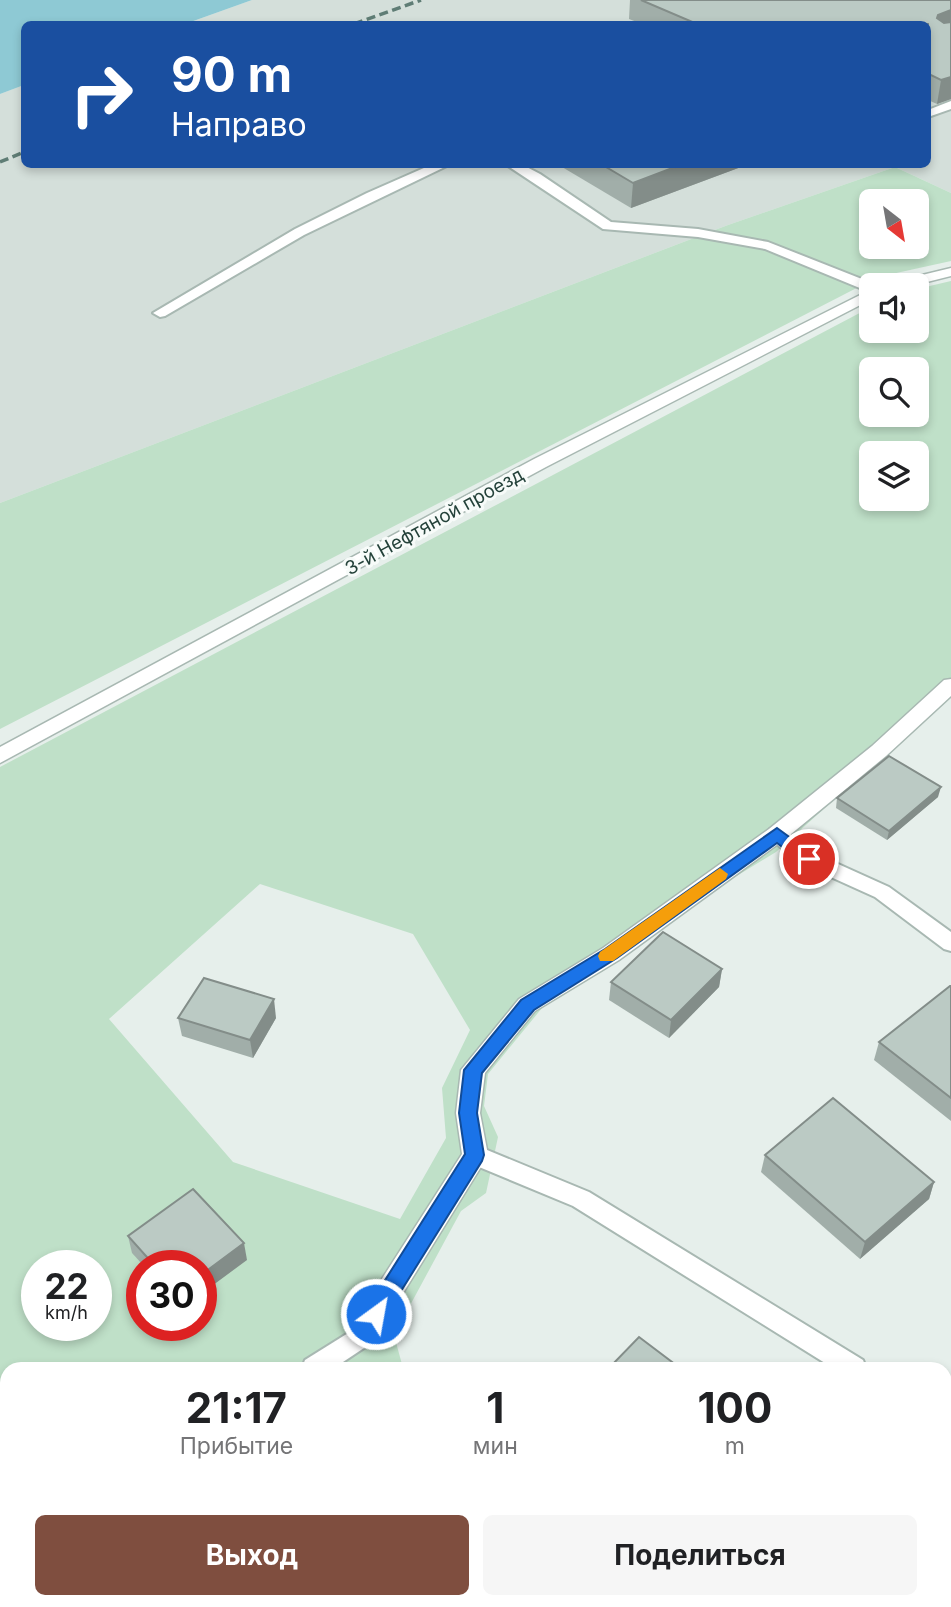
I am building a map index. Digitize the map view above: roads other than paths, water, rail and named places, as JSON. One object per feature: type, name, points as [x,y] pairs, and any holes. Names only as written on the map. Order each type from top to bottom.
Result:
[{"type":"street","points":[[929,277],[951,272]]},
{"type":"street","name":"3-й Нефтяной проезд","points":[[0,756],[540,463],[859,298]]},
{"type":"street","points":[[361,1336],[475,1155],[468,1113],[473,1070],[527,1005],[611,954],[777,834],[879,751],[951,685]]},
{"type":"lane","points":[[931,113],[951,105]]},
{"type":"lane","points":[[160,313],[249,259],[435,168]]},
{"type":"lane","points":[[519,168],[608,226],[698,233],[768,246],[859,285]]},
{"type":"lane","points":[[777,834],[809,859],[882,892],[951,943]]},
{"type":"lane","points":[[475,1155],[581,1199],[845,1362]]},
{"type":"lane","points":[[323,1362],[361,1336]]},
{"type":"water","points":[[0,0],[252,0],[193,21],[21,21],[21,86],[0,94]]},
{"type":"railway","points":[[362,21],[421,0]]},
{"type":"railway","points":[[0,162],[21,153]]}]
